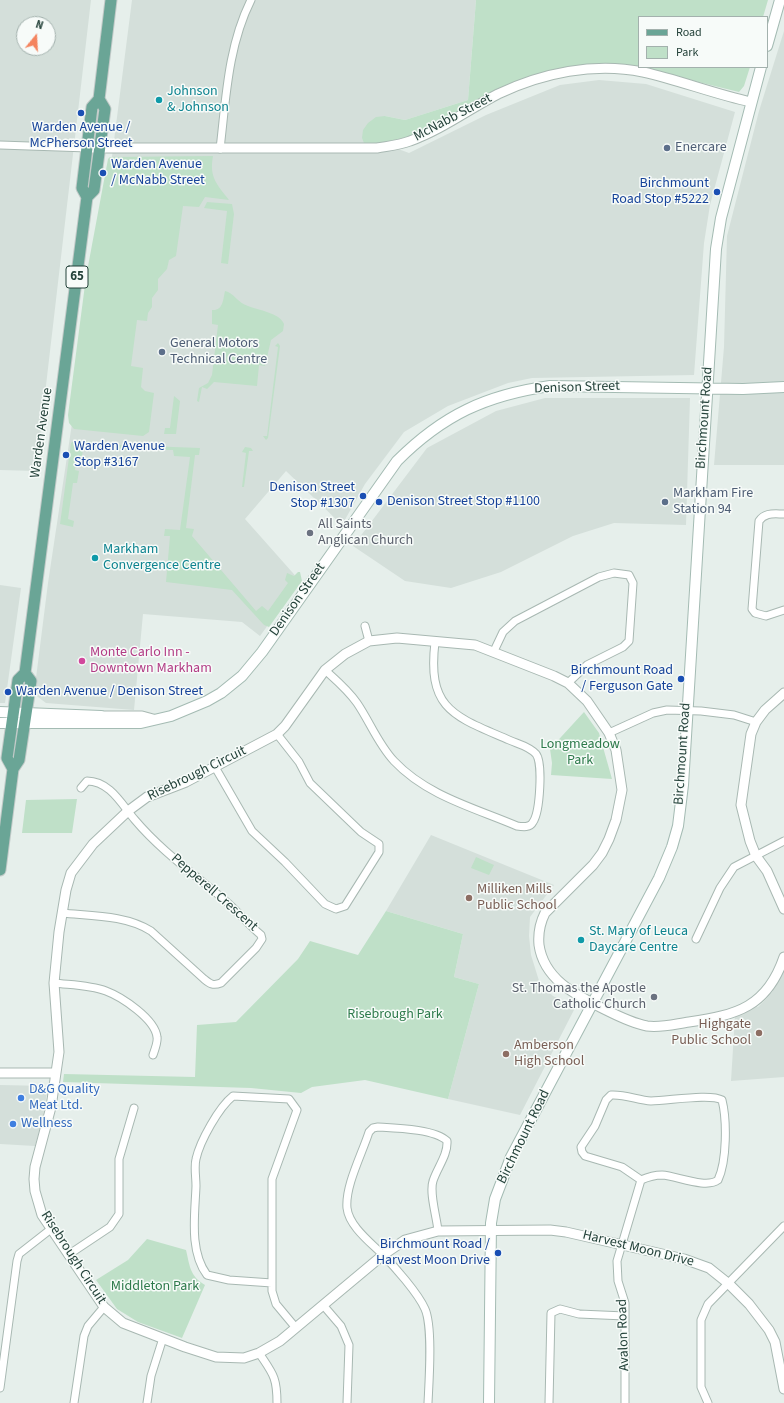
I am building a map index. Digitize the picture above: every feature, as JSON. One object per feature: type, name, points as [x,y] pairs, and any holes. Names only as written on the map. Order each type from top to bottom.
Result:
[{"type":"main road","name":"Warden Avenue","points":[[13,769],[7,758],[12,718],[18,680],[25,673],[87,197],[82,188],[92,107],[99,99],[112,0]]},
{"type":"main road","points":[[768,42],[780,0]]},
{"type":"main road","name":"Birchmount Road","points":[[489,1403],[490,1230],[495,1199],[504,1172],[594,1004],[659,878],[672,847],[678,826],[683,785],[686,711],[716,249],[721,218],[761,68]]},
{"type":"main road","name":"Warden Avenue","points":[[87,197],[94,190],[105,109],[99,99]]},
{"type":"main road","name":"Denison Street","points":[[25,718],[141,724],[153,719],[171,716],[207,702],[230,686],[242,676],[262,652],[390,470],[414,445],[453,416],[471,406],[490,399],[525,390],[550,386],[708,389],[764,389],[784,387]]},
{"type":"main road","name":"Warden Avenue","points":[[0,870],[13,769],[20,760],[31,681],[25,673]]},
{"type":"main road","name":"Denison Street","points":[[0,712],[12,718]]},
{"type":"main road","name":"Denison Street","points":[[0,723],[12,718],[100,716]]},
{"type":"street","points":[[220,149],[234,43],[240,24],[251,0]]},
{"type":"street","name":"McNabb Street","points":[[88,148],[377,148],[395,145],[427,133],[497,95],[523,83],[552,74],[579,70],[608,69],[642,72],[751,102]]},
{"type":"street","points":[[0,145],[88,148]]},
{"type":"street","points":[[784,514],[770,513],[762,516],[759,521],[752,609],[755,613],[766,616],[784,610]]},
{"type":"street","points":[[494,652],[502,632],[515,621],[599,577],[614,573],[629,575],[633,583],[629,641],[624,647],[587,665],[568,683]]},
{"type":"street","points":[[365,626],[369,641]]},
{"type":"street","name":"Risebrough Circuit","points":[[490,1230],[438,1231],[405,1240],[383,1255],[280,1341],[260,1353],[244,1358],[216,1357],[123,1323],[104,1308],[51,1229],[38,1203],[34,1179],[34,1167],[52,1107],[56,1073],[59,1044],[54,983],[62,912],[71,872],[93,844],[128,811],[155,793],[186,782],[277,734],[286,726],[325,670],[345,654],[369,641],[397,638],[475,645],[568,683],[587,701],[609,733],[616,750],[621,774],[620,806],[610,839],[593,865],[545,913],[540,922],[538,940],[544,965],[559,983],[594,1004],[636,1023],[647,1026],[660,1026],[724,1017],[748,1006],[771,984],[784,956]]},
{"type":"street","points":[[325,670],[357,703],[377,739],[394,761],[407,773],[444,796],[517,826],[529,826],[533,822],[537,809],[540,767],[537,755],[524,746],[472,723],[449,710],[438,692],[434,678],[432,663],[435,642]]},
{"type":"street","points":[[784,693],[776,699],[756,722],[751,734],[741,805],[750,841],[756,856],[767,871],[784,909]]},
{"type":"street","points":[[609,733],[653,713],[667,710],[734,715],[756,722]]},
{"type":"street","name":"Denison Street","points":[[100,716],[142,716],[153,719]]},
{"type":"street","points":[[215,767],[252,831],[285,862],[325,904],[336,909],[345,906],[379,852],[379,844],[361,832],[310,783],[299,762],[277,734]]},
{"type":"street","points":[[81,788],[87,781],[102,784],[128,811]]},
{"type":"street","name":"Pepperell Crescent","points":[[62,912],[124,920],[142,925],[212,984],[216,985],[221,983],[259,945],[262,939],[261,935],[228,904],[176,861],[128,811]]},
{"type":"street","points":[[696,939],[720,888],[734,867],[784,841]]},
{"type":"street","points":[[54,983],[106,991],[130,1005],[155,1029],[157,1038],[153,1055]]},
{"type":"street","points":[[0,1073],[56,1073]]},
{"type":"street","points":[[616,1095],[629,1099],[668,1101],[715,1096],[722,1100],[724,1147],[722,1172],[718,1180],[709,1184],[664,1175],[648,1177],[641,1180],[622,1167],[590,1158],[582,1152],[581,1147],[595,1126],[608,1097],[616,1095]]},
{"type":"street","points":[[272,1283],[229,1280],[207,1275],[202,1269],[195,1241],[196,1160],[203,1141],[222,1107],[233,1096],[289,1099],[297,1110],[272,1179],[272,1283],[276,1304],[296,1328]]},
{"type":"street","points":[[68,1254],[110,1227],[119,1214],[119,1159],[134,1108]]},
{"type":"street","points":[[428,1403],[429,1328],[427,1314],[421,1301],[383,1255],[357,1227],[347,1209],[348,1194],[353,1177],[369,1132],[373,1128],[378,1127],[420,1131],[440,1136],[447,1141],[447,1150],[433,1182],[432,1189],[438,1231]]},
{"type":"street","name":"Avalon Road","points":[[625,1403],[625,1303],[616,1271],[617,1261],[641,1180]]},
{"type":"street","points":[[708,1403],[701,1387],[701,1320],[708,1304],[784,1228]]},
{"type":"street","points":[[0,1388],[19,1254],[51,1229]]},
{"type":"street","name":"Harvest Moon Drive","points":[[490,1230],[550,1230],[583,1235],[697,1262],[709,1268],[729,1284],[749,1304],[769,1330],[775,1342],[784,1389]]},
{"type":"street","points":[[323,1305],[340,1326],[349,1345],[347,1403]]},
{"type":"street","points":[[74,1403],[84,1336],[88,1326],[104,1308]]},
{"type":"street","points":[[549,1403],[551,1313],[560,1309],[579,1314],[625,1316]]},
{"type":"street","points":[[147,1403],[151,1376],[163,1338]]},
{"type":"street","points":[[260,1353],[276,1380],[277,1403]]},
{"type":"shaded area","points":[[0,0],[91,0],[36,471],[0,470]]},
{"type":"shaded area","points":[[132,0],[476,0],[468,100],[405,120],[385,116],[382,143],[409,153],[486,115],[560,85],[599,80],[646,84],[735,112],[710,205],[704,243],[694,375],[532,378],[508,383],[448,406],[404,432],[365,484],[342,525],[286,471],[245,519],[300,581],[260,636],[242,622],[143,614],[134,710],[46,703],[34,694],[48,583],[111,164]]},
{"type":"shaded area","points":[[784,31],[784,465],[714,465],[724,347],[727,236],[759,111]]},
{"type":"shaded area","points":[[545,398],[690,398],[686,525],[614,523],[573,536],[501,572],[451,588],[405,581],[353,546],[427,448],[496,411]]},
{"type":"shaded area","points":[[0,585],[21,588],[5,703],[0,703]]},
{"type":"shaded area","points":[[431,835],[554,885],[530,917],[529,936],[531,955],[540,984],[553,996],[575,1008],[520,1115],[448,1099],[479,984],[454,977],[463,934],[386,911]]},
{"type":"shaded area","name":"Highgate Public School","points":[[784,968],[784,1077],[731,1081],[735,1017],[752,1008],[758,1007],[766,999],[773,991],[773,987]]},
{"type":"shaded area","points":[[0,1085],[48,1086],[43,1117],[35,1146],[0,1144]]},
{"type":"green space","points":[[476,0],[768,0],[763,16],[638,16],[638,67],[549,71],[416,135],[382,143],[364,143],[362,138],[363,130],[368,123],[376,117],[385,116],[405,120],[468,100]]},
{"type":"green space","points":[[641,68],[750,68],[744,86],[739,92]]},
{"type":"green space","points":[[213,156],[213,175],[229,200],[205,197],[199,207],[183,206],[176,256],[169,260],[167,269],[158,279],[158,290],[152,298],[152,307],[148,313],[147,321],[137,320],[131,366],[143,368],[141,387],[145,391],[154,393],[149,432],[143,436],[74,429],[69,423],[68,415],[86,277],[108,159],[110,157]]},
{"type":"green space","points":[[207,202],[232,204],[234,214],[228,264],[221,263],[227,211],[204,208]]},
{"type":"green space","points":[[225,291],[245,305],[268,312],[278,317],[284,324],[283,331],[271,340],[265,366],[259,365],[257,386],[214,382],[207,389],[202,387],[199,402],[197,401],[199,388],[208,383],[212,375],[218,325],[212,324],[212,310],[216,310],[220,307]]},
{"type":"green space","points":[[278,343],[280,346],[268,438],[266,440],[263,436],[267,436],[278,347],[275,346]]},
{"type":"green space","points":[[174,396],[180,401],[176,434],[164,434],[165,428],[170,428]]},
{"type":"green space","points":[[75,440],[120,445],[200,448],[199,455],[195,455],[186,528],[194,529],[192,536],[256,611],[262,606],[268,611],[288,583],[285,580],[287,573],[294,576],[300,572],[302,581],[269,627],[264,625],[232,590],[166,582],[170,536],[164,536],[165,529],[180,530],[190,457],[174,456],[173,450],[83,449],[82,456],[77,456],[75,470],[79,471],[77,483],[73,483],[68,519],[74,521],[73,527],[60,524],[71,443]]},
{"type":"green space","points":[[245,447],[251,448],[253,451],[249,451],[244,487],[242,487],[246,453],[242,452]]},
{"type":"green space","name":"Longmeadow Park","points":[[584,712],[599,733],[612,779],[551,775],[552,763],[550,749]]},
{"type":"green space","points":[[77,799],[72,833],[22,833],[26,800]]},
{"type":"green space","points":[[476,857],[494,865],[489,875],[471,868]]},
{"type":"green space","name":"Risebrough Park","points":[[386,911],[463,934],[454,977],[479,984],[448,1099],[365,1080],[312,1087],[301,1093],[251,1088],[63,1082],[64,1074],[195,1077],[197,1025],[236,1022],[298,959],[310,941],[358,955]]},
{"type":"green space","name":"Middleton Park","points":[[147,1239],[186,1250],[193,1274],[205,1285],[182,1338],[138,1322],[117,1309],[96,1280],[128,1260]]},
{"type":"place","name":"Johnson & Johnson","points":[[159,100]]},
{"type":"place","name":"Warden Avenue / McPherson Street","points":[[81,113]]},
{"type":"place","name":"Enercare","points":[[667,148]]},
{"type":"place","name":"Warden Avenue / McNabb Street","points":[[103,173]]},
{"type":"place","name":"Birchmount Road Stop #5222","points":[[717,192]]},
{"type":"place","name":"General Motors Technical Centre","points":[[162,352]]},
{"type":"place","name":"Warden Avenue Stop #3167","points":[[66,455]]},
{"type":"place","name":"Denison Street Stop #1307","points":[[363,496]]},
{"type":"place","name":"Denison Street Stop #1100","points":[[379,502]]},
{"type":"place","name":"Markham Fire Station 94","points":[[665,502]]},
{"type":"place","name":"All Saints Anglican Church","points":[[310,533]]},
{"type":"place","name":"Markham Convergence Centre","points":[[95,558]]},
{"type":"place","name":"Monte Carlo Inn - Downtown Markham","points":[[82,661]]},
{"type":"place","name":"Birchmount Road / Ferguson Gate","points":[[681,679]]},
{"type":"place","name":"Warden Avenue / Denison Street","points":[[8,692]]},
{"type":"place","name":"Milliken Mills Public School","points":[[469,898]]},
{"type":"place","name":"St. Mary of Leuca Daycare Centre","points":[[581,940]]},
{"type":"place","name":"St. Thomas the Apostle Catholic Church","points":[[654,997]]},
{"type":"place","name":"Highgate Public School","points":[[759,1033]]},
{"type":"place","name":"Amberson High School","points":[[506,1054]]},
{"type":"place","name":"D&G Quality Meat Ltd.","points":[[21,1098]]},
{"type":"place","name":"Wellness","points":[[13,1124]]},
{"type":"place","name":"Birchmount Road / Harvest Moon Drive","points":[[498,1253]]}]
